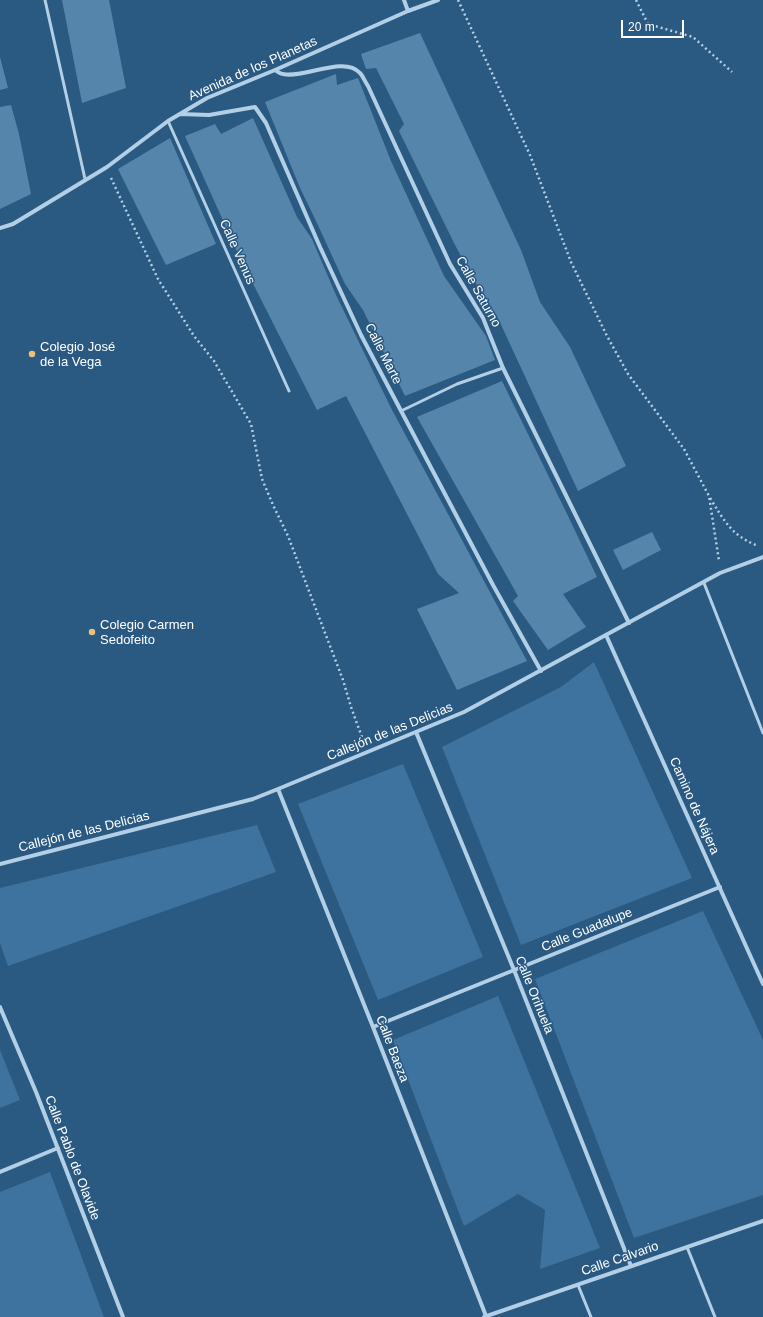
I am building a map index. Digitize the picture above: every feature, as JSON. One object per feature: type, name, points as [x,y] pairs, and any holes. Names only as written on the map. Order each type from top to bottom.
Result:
[{"type":"street","points":[[404,0],[408,11]]},
{"type":"street","name":"Avenida de los Planetas","points":[[0,228],[13,224],[106,167],[168,121],[207,98],[408,11],[438,0]]},
{"type":"street","name":"Calle Saturno","points":[[274,70],[282,74],[298,74],[338,65],[350,67],[359,72],[368,86],[450,264],[483,318],[503,368],[629,623]]},
{"type":"street","name":"Calle Marte","points":[[180,114],[209,115],[255,107],[266,123],[320,247],[361,335],[493,585],[541,671]]},
{"type":"street","name":"Callejón de las Delicias","points":[[0,864],[253,799],[278,789],[464,712],[720,573],[763,557]]},
{"type":"street","name":"Camino de Nájera","points":[[606,636],[763,984]]},
{"type":"street","name":"Calle Orihuela","points":[[416,732],[514,970],[631,1266]]},
{"type":"street","name":"Calle Baeza","points":[[278,789],[373,1027],[485,1317]]},
{"type":"street","name":"Calle Guadalupe","points":[[373,1027],[720,887]]},
{"type":"street","name":"Calle Pablo de Olavide","points":[[0,1007],[58,1148],[123,1317]]},
{"type":"street","points":[[0,1172],[58,1148]]},
{"type":"street","name":"Calle Calvario","points":[[485,1317],[763,1220]]},
{"type":"lane","points":[[45,0],[85,179]]},
{"type":"lane","name":"Calle Venus","points":[[168,121],[288,390]]},
{"type":"lane","points":[[401,411],[457,384],[503,368]]},
{"type":"lane","points":[[704,583],[763,733]]},
{"type":"lane","points":[[687,1246],[715,1317]]},
{"type":"lane","points":[[578,1285],[590,1317]]},
{"type":"path","points":[[458,0],[530,155],[571,262],[607,336],[628,374],[684,449],[709,496],[730,528],[745,541],[761,548]]},
{"type":"path","points":[[636,0],[648,24],[693,37],[732,72]]},
{"type":"path","points":[[106,167],[158,279],[194,336],[214,361],[251,424],[262,479],[272,505],[288,536],[343,680],[360,733],[369,751]]},
{"type":"path","points":[[709,496],[720,573]]},
{"type":"shaded area","points":[[594,662],[692,878],[521,945],[442,747],[561,687]]},
{"type":"shaded area","points":[[403,764],[483,957],[378,1000],[298,804]]},
{"type":"shaded area","points":[[257,825],[276,872],[8,966],[0,943],[0,888]]},
{"type":"shaded area","points":[[703,911],[763,1040],[763,1195],[634,1238],[535,979]]},
{"type":"shaded area","points":[[498,996],[600,1248],[540,1269],[545,1210],[518,1194],[464,1226],[393,1040]]},
{"type":"shaded area","points":[[0,1050],[20,1100],[0,1108]]},
{"type":"shaded area","points":[[50,1172],[104,1317],[0,1317],[0,1192]]},
{"type":"building","points":[[62,0],[109,0],[126,88],[82,103]]},
{"type":"building","points":[[420,33],[521,250],[540,302],[570,347],[626,466],[578,491],[497,316],[479,289],[455,245],[399,131],[404,124],[376,68],[366,69],[361,54]]},
{"type":"building","points":[[0,57],[8,88],[0,90]]},
{"type":"building","points":[[336,74],[337,85],[358,78],[391,161],[444,276],[486,336],[495,360],[405,396],[363,310],[345,284],[300,188],[265,102]]},
{"type":"building","points":[[11,105],[19,134],[31,194],[0,209],[0,107]]},
{"type":"building","points":[[253,118],[297,217],[312,239],[336,295],[391,408],[527,661],[457,690],[417,609],[459,593],[438,574],[346,396],[317,410],[239,256],[185,136],[215,124],[221,134]]},
{"type":"building","points":[[170,138],[216,244],[166,265],[118,169]]},
{"type":"building","points":[[502,381],[597,577],[563,594],[586,627],[548,650],[513,601],[518,596],[417,417]]},
{"type":"building","points":[[652,532],[661,550],[623,570],[613,550]]},
{"type":"place","name":"Colegio José de la Vega","points":[[32,354]]},
{"type":"place","name":"Colegio Carmen Sedofeito","points":[[92,632]]}]
